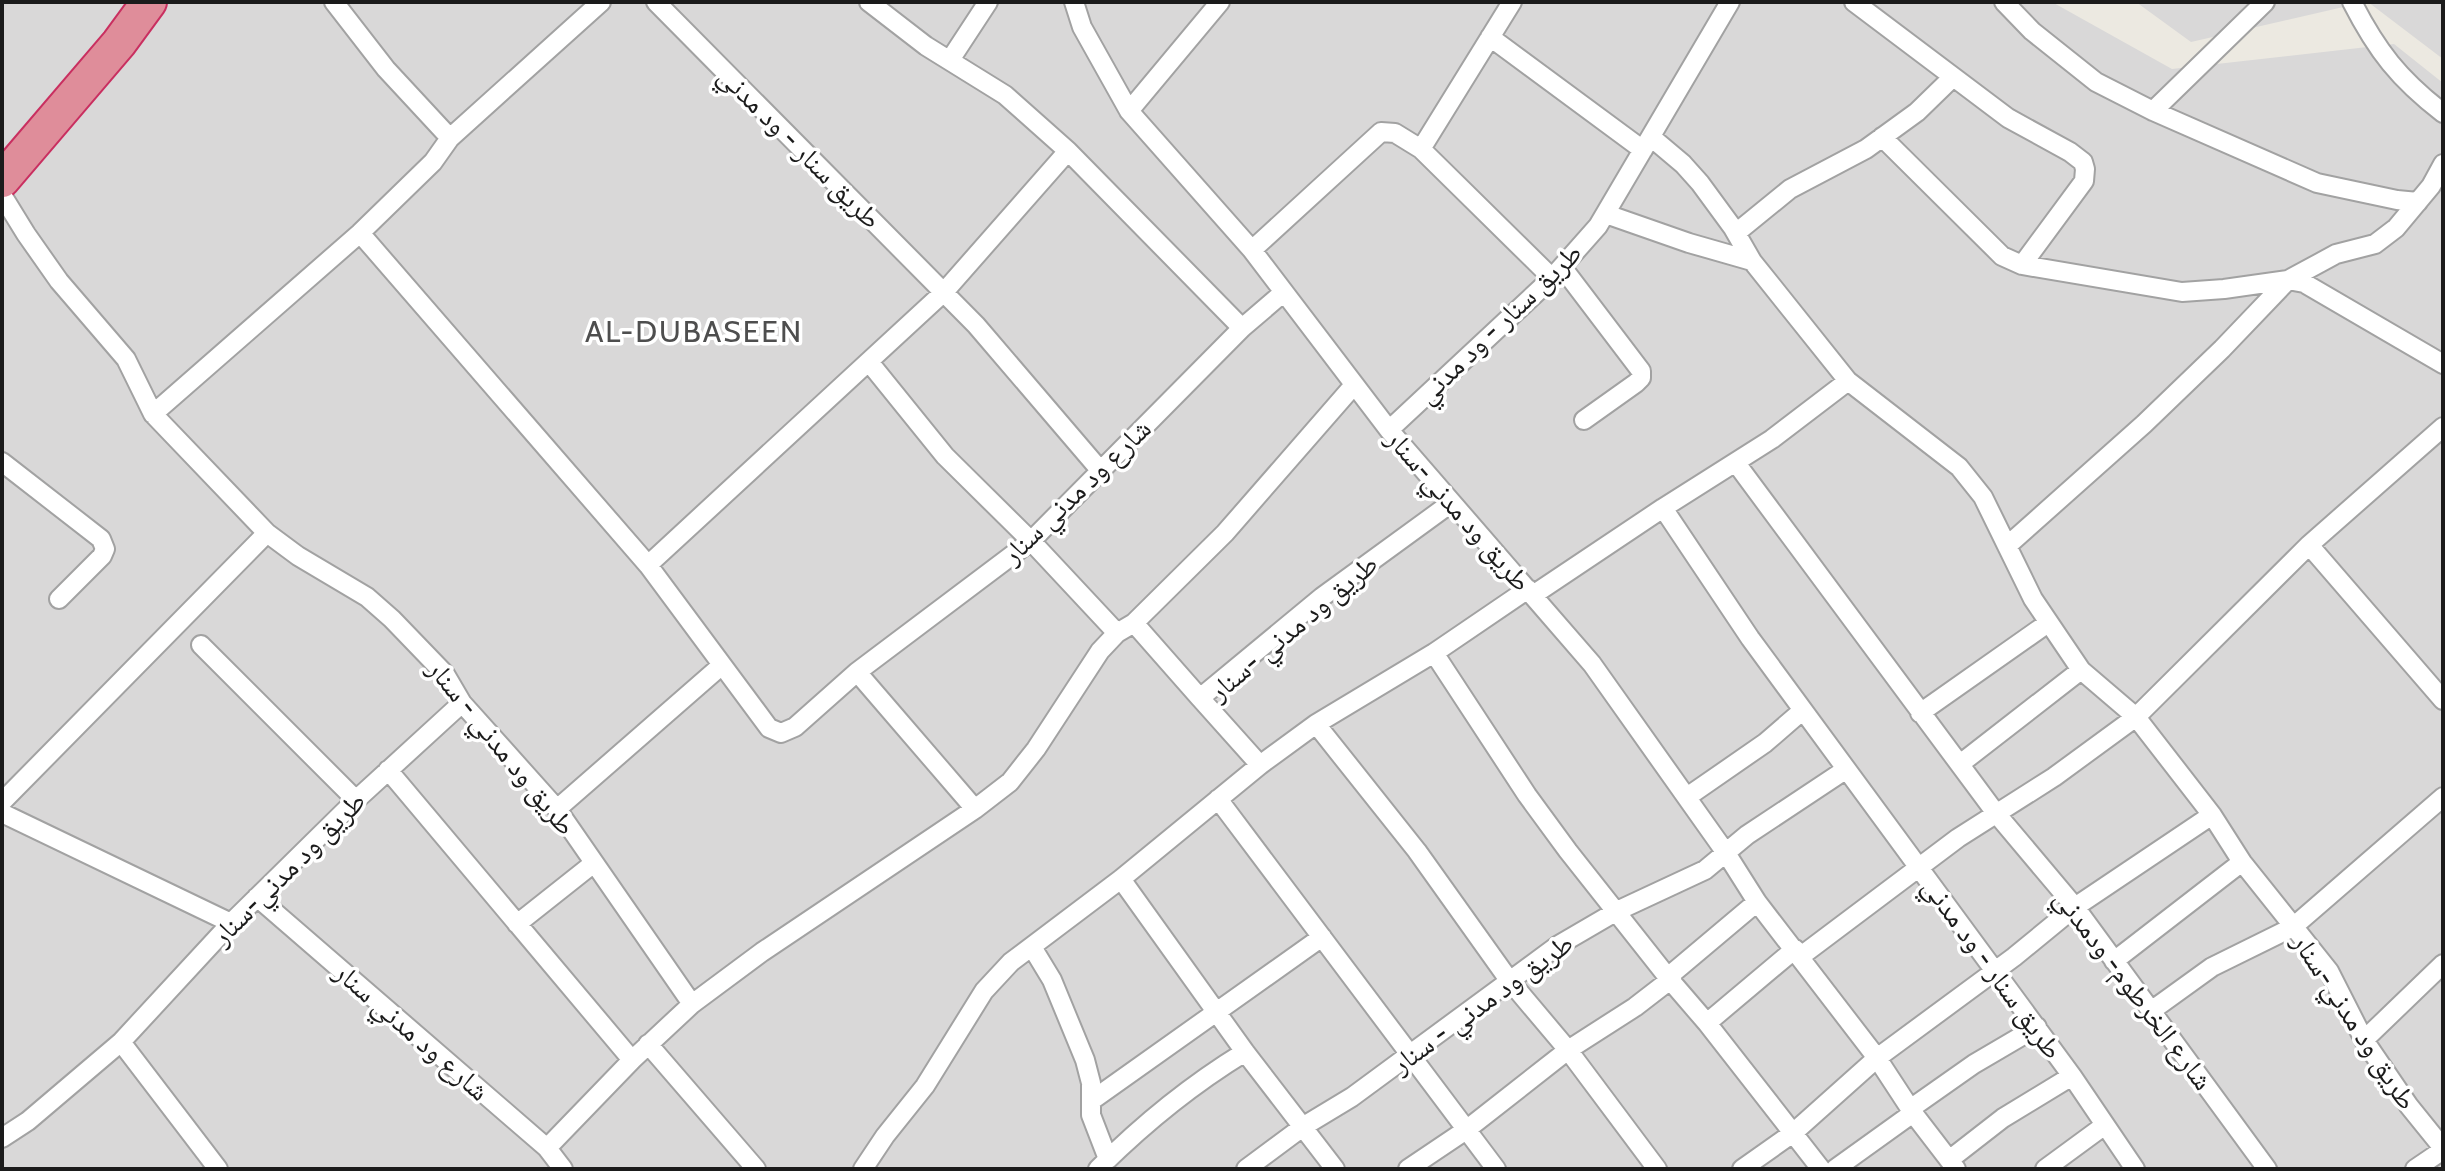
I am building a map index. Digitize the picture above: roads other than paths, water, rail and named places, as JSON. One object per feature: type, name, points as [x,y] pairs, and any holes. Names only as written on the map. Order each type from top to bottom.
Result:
[{"type":"highway","points":[[2,180],[119,43],[149,2]]},
{"type":"street","points":[[334,2],[386,69],[450,138]]},
{"type":"street","points":[[153,414],[360,233],[433,162],[450,138],[601,2]]},
{"type":"street","name":"طريق سنار - ود مدني","points":[[656,2],[944,292],[1025,380],[1100,470]]},
{"type":"street","points":[[869,2],[926,46],[1005,95],[1068,151],[1242,328]]},
{"type":"street","points":[[950,60],[988,2]]},
{"type":"street","name":"طريق ود مدني-سنار","points":[[1074,2],[1082,27],[1129,111],[1252,250],[1389,430],[1592,664],[1726,853],[1757,902],[1877,1058],[1952,1165]]},
{"type":"street","points":[[1129,111],[1220,2]]},
{"type":"street","points":[[1421,149],[1512,2]]},
{"type":"street","name":"طريق سنار - ود مدني","points":[[1389,430],[1557,272],[1606,214],[1730,2]]},
{"type":"street","points":[[1854,2],[2008,118],[2083,162],[2084,181],[2022,265]]},
{"type":"street","points":[[2004,2],[2032,31],[2096,82],[2153,111],[2317,183],[2418,202]]},
{"type":"street","points":[[2153,111],[2265,2]]},
{"type":"street","points":[[2352,2],[2371,38],[2400,77],[2443,113]]},
{"type":"street","points":[[1490,37],[1692,173],[1736,233],[1752,261],[1848,381],[1959,467],[1983,497],[2007,546],[2144,424],[2288,280],[2336,254],[2375,244],[2396,228],[2443,164]]},
{"type":"street","points":[[1736,233],[1790,189],[1866,149],[1917,112],[1953,77]]},
{"type":"street","points":[[1252,250],[1381,132],[1404,137],[1557,272],[1641,371],[1641,378],[1636,383],[1584,420]]},
{"type":"street","points":[[1882,137],[2002,256],[2022,265],[2182,292],[2288,280],[2304,283],[2443,364]]},
{"type":"street","points":[[648,565],[944,292],[986,248],[1068,151]]},
{"type":"street","name":"طريق ود مدني - سنار","points":[[2,195],[59,281],[126,359],[153,414],[267,533],[298,556],[367,597],[445,674],[462,703],[557,809],[692,1004]]},
{"type":"street","points":[[1606,214],[1752,261]]},
{"type":"street","points":[[360,233],[648,565],[722,665],[557,809]]},
{"type":"street","name":"شارع ود مدني سنار","points":[[722,665],[769,728],[781,733],[795,727],[857,672],[1031,541],[1242,328],[1284,292]]},
{"type":"street","points":[[869,362],[945,456],[1031,541],[1117,633]]},
{"type":"street","points":[[863,1169],[925,1086],[984,991],[995,977],[1032,947],[1316,724],[1736,463],[1848,381]]},
{"type":"street","points":[[547,1148],[648,1044],[692,1004],[762,952],[975,809],[1010,782],[1036,749],[1100,651],[1117,633],[1134,623],[1225,533],[1354,385]]},
{"type":"street","points":[[1707,1023],[1918,866],[1995,812],[2054,777],[2136,717],[2309,545],[2443,427]]},
{"type":"street","points":[[2,462],[101,539],[105,549],[102,556],[59,599]]},
{"type":"street","name":"شارع الخرطوم- ودمدني","points":[[1736,463],[1995,812],[2075,907],[2267,1169]]},
{"type":"street","name":"طريق ود مدني -سنار","points":[[1260,765],[1200,698],[1322,597],[1451,503]]},
{"type":"street","name":"طريق سنار - ود مدني","points":[[1663,508],[1802,711],[2037,1027],[2135,1169]]},
{"type":"street","points":[[2,802],[267,533]]},
{"type":"street","points":[[2309,545],[2443,700]]},
{"type":"street","name":"طريق ود مدني-سنار","points":[[2007,546],[2048,623],[2081,670],[2136,717],[2212,815],[2242,862],[2329,971],[2364,1040],[2443,1149]]},
{"type":"street","points":[[1134,623],[1200,698]]},
{"type":"street","points":[[1920,713],[2048,623]]},
{"type":"street","points":[[201,645],[356,800]]},
{"type":"street","points":[[1434,653],[1527,795],[1568,851],[1821,1169]]},
{"type":"street","points":[[1960,764],[2081,670]]},
{"type":"street","points":[[857,672],[975,809]]},
{"type":"street","name":"طريق ود مدني-سنار","points":[[2,1138],[28,1121],[121,1042],[257,897],[356,800],[462,703]]},
{"type":"street","points":[[1687,797],[1765,743],[1802,711]]},
{"type":"street","points":[[1316,724],[1417,851],[1509,980],[1568,1050],[1657,1169]]},
{"type":"street","points":[[388,770],[632,1060]]},
{"type":"street","points":[[1726,853],[1747,835],[1845,770]]},
{"type":"street","points":[[2151,1011],[2212,967],[2293,927],[2443,797]]},
{"type":"street","points":[[1218,799],[1496,1169]]},
{"type":"street","points":[[2,813],[231,923]]},
{"type":"street","points":[[1742,1169],[1793,1133],[1877,1058],[2075,907],[2212,815]]},
{"type":"street","name":"طريق ود مدني - سنار","points":[[1246,1169],[1304,1126],[1352,1097],[1557,946],[1617,911],[1705,870],[1726,853]]},
{"type":"street","points":[[2114,961],[2242,862]]},
{"type":"street","points":[[517,924],[594,863]]},
{"type":"street","points":[[1121,879],[1245,1052],[1335,1169]]},
{"type":"street","name":"شارع ود مدني سنار","points":[[257,897],[547,1148],[563,1169]]},
{"type":"street","points":[[1408,1169],[1466,1130],[1568,1050],[1611,1024],[1670,980],[1675,971],[1757,902]]},
{"type":"street","points":[[1091,1101],[1322,937]]},
{"type":"street","points":[[1032,947],[1052,980],[1085,1060],[1091,1083],[1091,1115],[1103,1164],[1180,1095],[1245,1052]]},
{"type":"street","points":[[2364,1040],[2443,964]]},
{"type":"street","points":[[1835,1169],[1974,1064],[2037,1027]]},
{"type":"street","points":[[121,1042],[218,1169]]},
{"type":"street","points":[[648,1044],[756,1169]]},
{"type":"street","points":[[1952,1165],[2003,1118],[2072,1076]]},
{"type":"street","points":[[2045,1169],[2105,1125]]},
{"type":"street","points":[[2415,1169],[2443,1149]]},
{"type":"district","name":"AL-DUBASEEN","points":[[694,332]]}]
